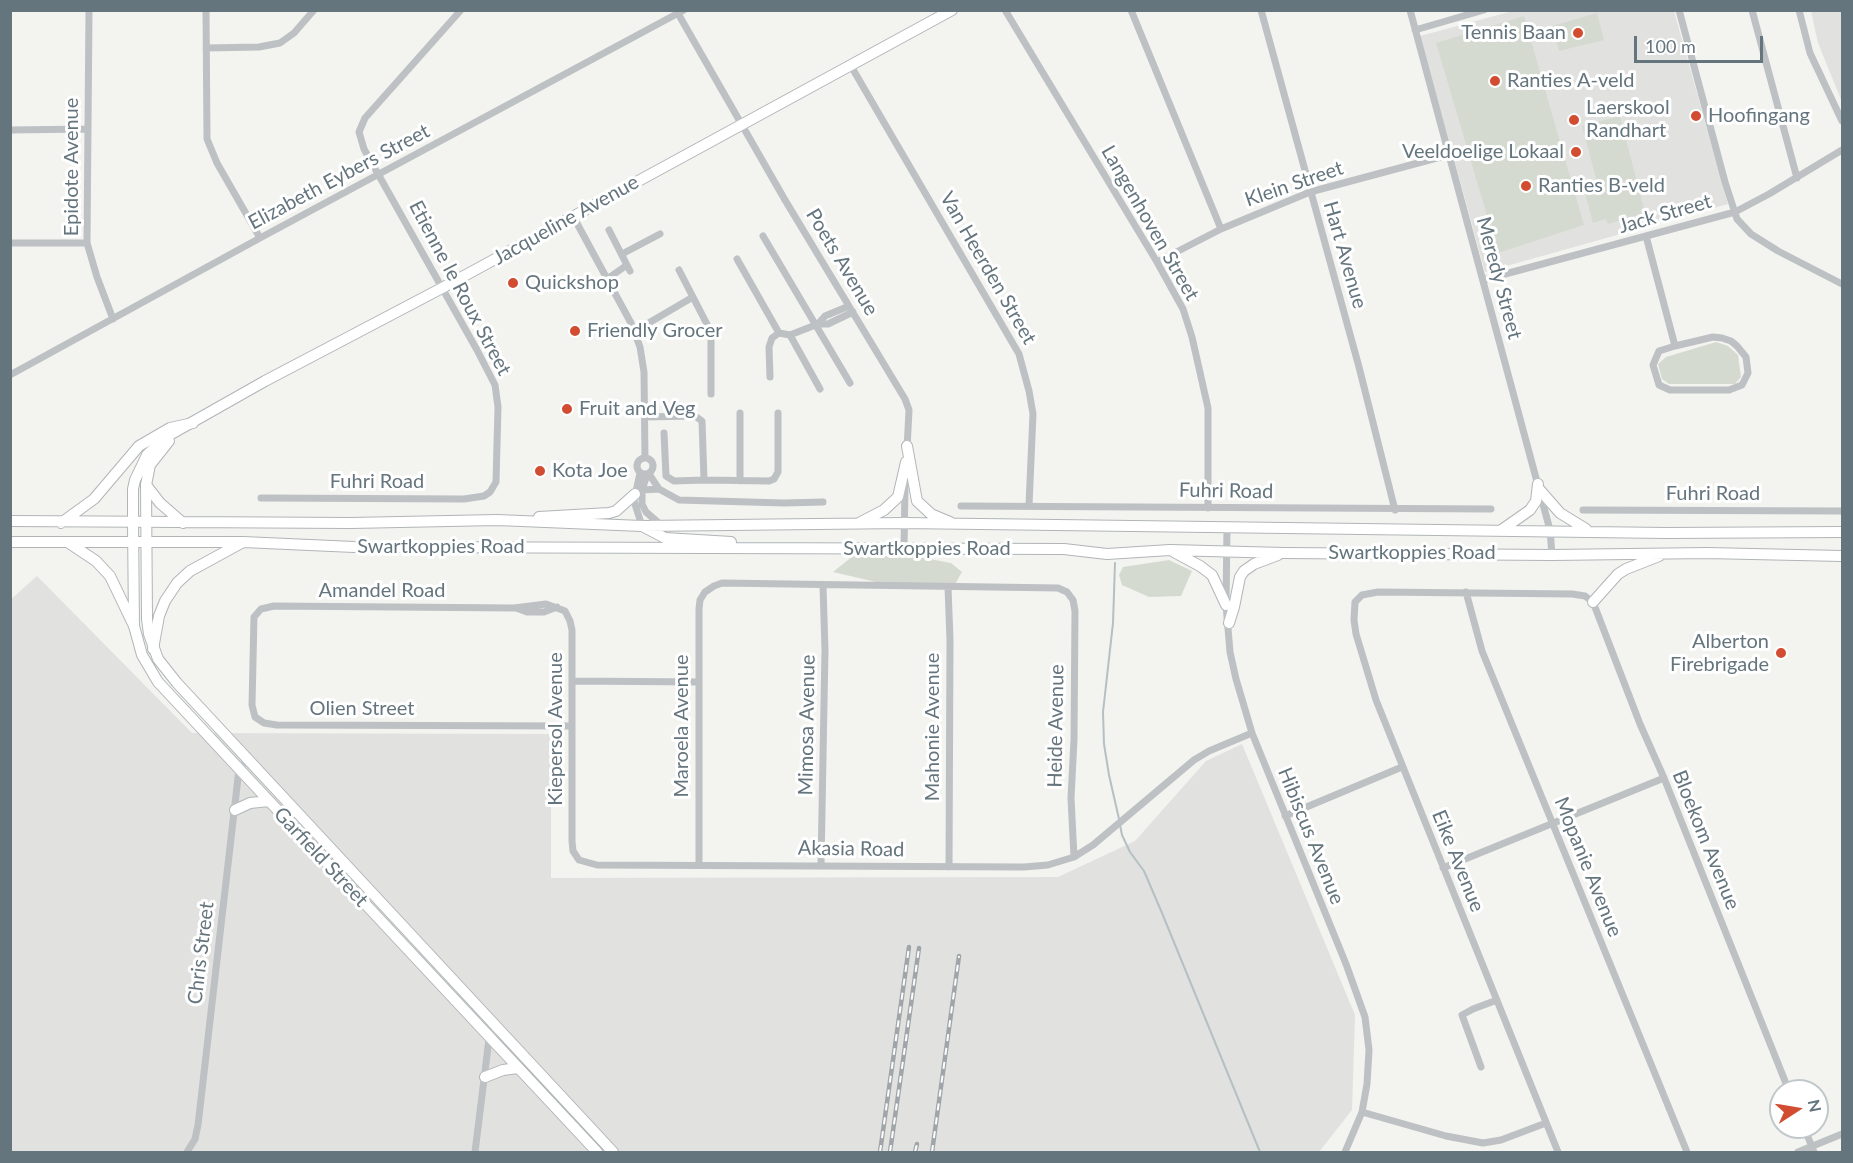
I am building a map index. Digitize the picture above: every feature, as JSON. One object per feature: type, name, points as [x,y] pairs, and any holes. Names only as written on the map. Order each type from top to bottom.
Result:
[{"type":"main road","name":"Jacqueline Avenue","points":[[133,522],[133,489],[141,463],[160,441],[265,381],[442,288],[952,10]]},
{"type":"main road","points":[[61,523],[94,499],[139,446],[170,428],[193,423]]},
{"type":"main road","name":"Jacqueline Avenue","points":[[153,649],[147,619],[146,484],[150,465],[155,457],[180,430]]},
{"type":"main road","points":[[908,446],[916,501],[931,514],[954,524]]},
{"type":"main road","points":[[856,524],[884,510],[898,497],[906,462]]},
{"type":"main road","points":[[146,484],[160,503],[183,523]]},
{"type":"main road","points":[[1539,487],[1560,513],[1578,526],[1591,531]]},
{"type":"main road","points":[[1500,531],[1530,510],[1536,501],[1539,487]]},
{"type":"main road","points":[[497,520],[609,513],[616,511],[639,492]]},
{"type":"main road","name":"Swartkoppies Road","points":[[10,521],[351,523],[497,520],[642,526],[904,523],[1500,531],[1842,532]]},
{"type":"main road","name":"Garfield Street","points":[[133,522],[134,626],[142,655],[158,682],[597,1152]]},
{"type":"main road","points":[[642,526],[665,538],[719,540],[745,548]]},
{"type":"main road","name":"Swartkoppies Road","points":[[10,542],[243,542],[354,547],[1064,549],[1107,554],[1170,550],[1284,553],[1552,555],[1668,553],[1842,556]]},
{"type":"main road","points":[[153,649],[159,616],[165,601],[177,583],[190,571],[243,542]]},
{"type":"main road","points":[[69,543],[96,561],[110,576],[134,626]]},
{"type":"main road","points":[[1170,550],[1209,572],[1226,605]]},
{"type":"main road","points":[[1228,624],[1240,577],[1244,571],[1254,564],[1284,553]]},
{"type":"main road","points":[[1593,602],[1612,580],[1626,569],[1668,553]]},
{"type":"main road","name":"Garfield Street","points":[[153,649],[164,667],[212,721],[613,1152]]},
{"type":"main road","points":[[235,810],[250,803],[269,801]]},
{"type":"main road","points":[[372,911],[380,902]]},
{"type":"main road","points":[[485,1077],[503,1070],[518,1068]]},
{"type":"street","name":"Epidote Avenue","points":[[89,10],[87,243],[113,320]]},
{"type":"street","points":[[206,10],[207,139],[217,163],[260,238]]},
{"type":"street","points":[[206,48],[259,47],[280,43],[294,33],[314,10]]},
{"type":"street","name":"Etienne le Roux Street","points":[[461,10],[370,112],[359,128],[362,144],[490,375],[497,394],[497,473],[496,482],[490,492]]},
{"type":"street","name":"Langenhoven Street","points":[[1005,10],[1157,262],[1187,320],[1206,397],[1210,427],[1208,508]]},
{"type":"street","points":[[1131,10],[1221,229]]},
{"type":"street","name":"Hart Avenue","points":[[1260,10],[1359,368],[1395,510]]},
{"type":"street","name":"Meredy Street","points":[[1410,10],[1539,487],[1550,530],[1552,555]]},
{"type":"street","points":[[1415,30],[1484,10]]},
{"type":"street","points":[[1679,10],[1737,219],[1751,234],[1778,251],[1842,284]]},
{"type":"street","points":[[1752,10],[1797,178]]},
{"type":"street","points":[[1799,10],[1810,53],[1842,121]]},
{"type":"street","name":"Elizabeth Eybers Street","points":[[10,375],[679,12]]},
{"type":"street","name":"Poets Avenue","points":[[679,12],[741,125],[907,403],[909,410],[904,550]]},
{"type":"street","name":"Van Heerden Street","points":[[851,66],[1019,354],[1033,414],[1029,506]]},
{"type":"street","points":[[10,130],[88,129]]},
{"type":"street","name":"Jack Street","points":[[1483,280],[1734,212],[1797,178],[1842,150]]},
{"type":"street","name":"Klein Street","points":[[1157,262],[1221,229],[1310,192],[1448,155]]},
{"type":"street","points":[[573,216],[635,331],[644,364],[645,458]]},
{"type":"street","points":[[607,279],[629,268],[609,230]]},
{"type":"street","points":[[622,254],[660,234]]},
{"type":"street","points":[[764,236],[850,383]]},
{"type":"street","points":[[1646,236],[1675,346]]},
{"type":"street","points":[[10,243],[87,243]]},
{"type":"street","points":[[737,259],[779,333]]},
{"type":"street","points":[[679,270],[712,336],[711,394]]},
{"type":"street","points":[[635,331],[693,297]]},
{"type":"street","points":[[770,377],[769,347],[772,338],[779,333],[790,335],[817,324],[828,324],[851,309]]},
{"type":"street","points":[[790,335],[820,389]]},
{"type":"street","points":[[1713,338],[1731,341],[1746,357],[1748,373],[1746,380],[1738,388],[1729,390],[1665,388],[1659,385],[1653,365],[1659,351],[1675,346],[1713,338]]},
{"type":"street","points":[[740,413],[740,481]]},
{"type":"street","points":[[664,434],[666,476],[674,481],[769,481],[777,476],[778,413]]},
{"type":"street","points":[[645,417],[695,416],[702,421],[704,480]]},
{"type":"street","points":[[645,458],[637,464],[637,469],[646,474],[659,489],[679,500],[823,502]]},
{"type":"street","points":[[642,526],[636,507],[646,474],[653,469],[653,463],[645,458]]},
{"type":"street","points":[[639,492],[659,489]]},
{"type":"street","name":"Fuhri Road","points":[[261,498],[464,499],[478,498],[490,492]]},
{"type":"street","points":[[639,492],[646,512],[661,525]]},
{"type":"street","name":"Fuhri Road","points":[[961,506],[1491,509]]},
{"type":"street","name":"Fuhri Road","points":[[1583,510],[1842,511]]},
{"type":"street","name":"Hibiscus Avenue","points":[[1227,526],[1226,605],[1230,652],[1252,733],[1346,964],[1365,1017],[1369,1050],[1367,1084],[1362,1112],[1345,1152]]},
{"type":"street","name":"Maroela Avenue","points":[[699,865],[700,600],[708,589],[722,583],[823,586]]},
{"type":"street","points":[[823,586],[948,587]]},
{"type":"street","name":"Mimosa Avenue","points":[[821,865],[825,662],[823,586]]},
{"type":"street","name":"Heide Avenue","points":[[948,587],[1058,588],[1067,592],[1071,597],[1075,611],[1071,798],[1074,857]]},
{"type":"street","name":"Mahonie Avenue","points":[[948,587],[950,640],[949,867]]},
{"type":"street","name":"Eike Avenue","points":[[1466,592],[1378,592],[1362,595],[1358,598],[1353,610],[1356,634],[1376,700],[1402,767],[1558,1152]]},
{"type":"street","points":[[1466,592],[1572,594],[1585,596],[1593,602]]},
{"type":"street","name":"Mopanie Avenue","points":[[1466,592],[1482,651],[1688,1152]]},
{"type":"street","name":"Bloekom Avenue","points":[[1593,602],[1784,1079]]},
{"type":"street","name":"Amandel Road","points":[[254,616],[261,609],[274,606],[514,608],[527,612],[544,612],[556,607]]},
{"type":"street","name":"Kiepersol Avenue","points":[[556,607],[565,611],[570,621],[573,681],[572,841],[576,857]]},
{"type":"street","name":"Olien Street","points":[[254,616],[252,705],[255,717],[264,723],[288,726],[571,726]]},
{"type":"street","points":[[573,681],[699,682]]},
{"type":"street","name":"Akasia Road","points":[[576,857],[584,863],[597,865],[1024,867],[1048,865],[1074,857],[1093,845],[1194,760],[1209,751],[1252,733]]},
{"type":"street","points":[[239,768],[248,759]]},
{"type":"street","points":[[1285,816],[1402,767]]},
{"type":"street","name":"Chris Street","points":[[187,1152],[195,1138],[198,1125],[239,768]]},
{"type":"street","points":[[1443,868],[1664,778]]},
{"type":"street","points":[[1481,1067],[1462,1015],[1497,1000]]},
{"type":"street","points":[[475,1152],[489,1039],[496,1027]]},
{"type":"street","points":[[1362,1112],[1446,1136],[1483,1143],[1501,1140],[1546,1123]]},
{"type":"street","points":[[1798,1152],[1813,1150],[1842,1134]]},
{"type":"shaded area","name":"Laerskool Randhart","points":[[1513,11],[1674,11],[1728,204],[1485,272],[1420,36]]},
{"type":"shaded area","points":[[1811,11],[1842,11],[1842,102],[1818,43]]},
{"type":"shaded area","name":"Tennis Baan","points":[[1597,13],[1604,40],[1559,51],[1552,26]]},
{"type":"shaded area","points":[[1524,16],[1584,225],[1498,253],[1436,43]]},
{"type":"shaded area","points":[[1620,116],[1645,213],[1608,224],[1606,219],[1593,223],[1583,186],[1597,182],[1582,126]]},
{"type":"shaded area","points":[[1716,342],[1728,346],[1738,355],[1741,377],[1735,384],[1669,384],[1662,379],[1658,364],[1666,357]]},
{"type":"shaded area","points":[[853,556],[914,556],[951,563],[962,572],[954,586],[880,583],[833,572]]},
{"type":"shaded area","points":[[1169,560],[1192,571],[1181,596],[1149,597],[1122,585],[1119,575],[1123,567]]},
{"type":"shaded area","points":[[37,576],[192,733],[551,734],[551,878],[1058,877],[1135,841],[1206,761],[1242,744],[1355,1015],[1352,1110],[1319,1152],[11,1152],[10,600]]},
{"type":"waterway","points":[[1115,563],[1113,623],[1103,712],[1104,744],[1119,819]]},
{"type":"waterway","points":[[1120,825],[1130,852],[1144,871],[1162,913],[1260,1152]]},
{"type":"railway","points":[[880,1152],[909,947]]},
{"type":"railway","points":[[890,1152],[919,948]]},
{"type":"railway","points":[[932,1152],[959,956]]},
{"type":"railway","points":[[915,1152],[917,1144]]},
{"type":"place","name":"Tennis Baan","points":[[1578,33]]},
{"type":"place","name":"Ranties A-veld","points":[[1495,81]]},
{"type":"place","name":"Hoofingang","points":[[1696,116]]},
{"type":"place","name":"Laerskool Randhart","points":[[1574,120]]},
{"type":"place","name":"Veeldoelige Lokaal","points":[[1576,152]]},
{"type":"place","name":"Ranties B-veld","points":[[1526,186]]},
{"type":"place","name":"Quickshop","points":[[513,283]]},
{"type":"place","name":"Friendly Grocer","points":[[575,331]]},
{"type":"place","name":"Fruit and Veg","points":[[567,409]]},
{"type":"place","name":"Kota Joe","points":[[540,471]]},
{"type":"place","name":"Alberton Firebrigade","points":[[1781,653]]}]
